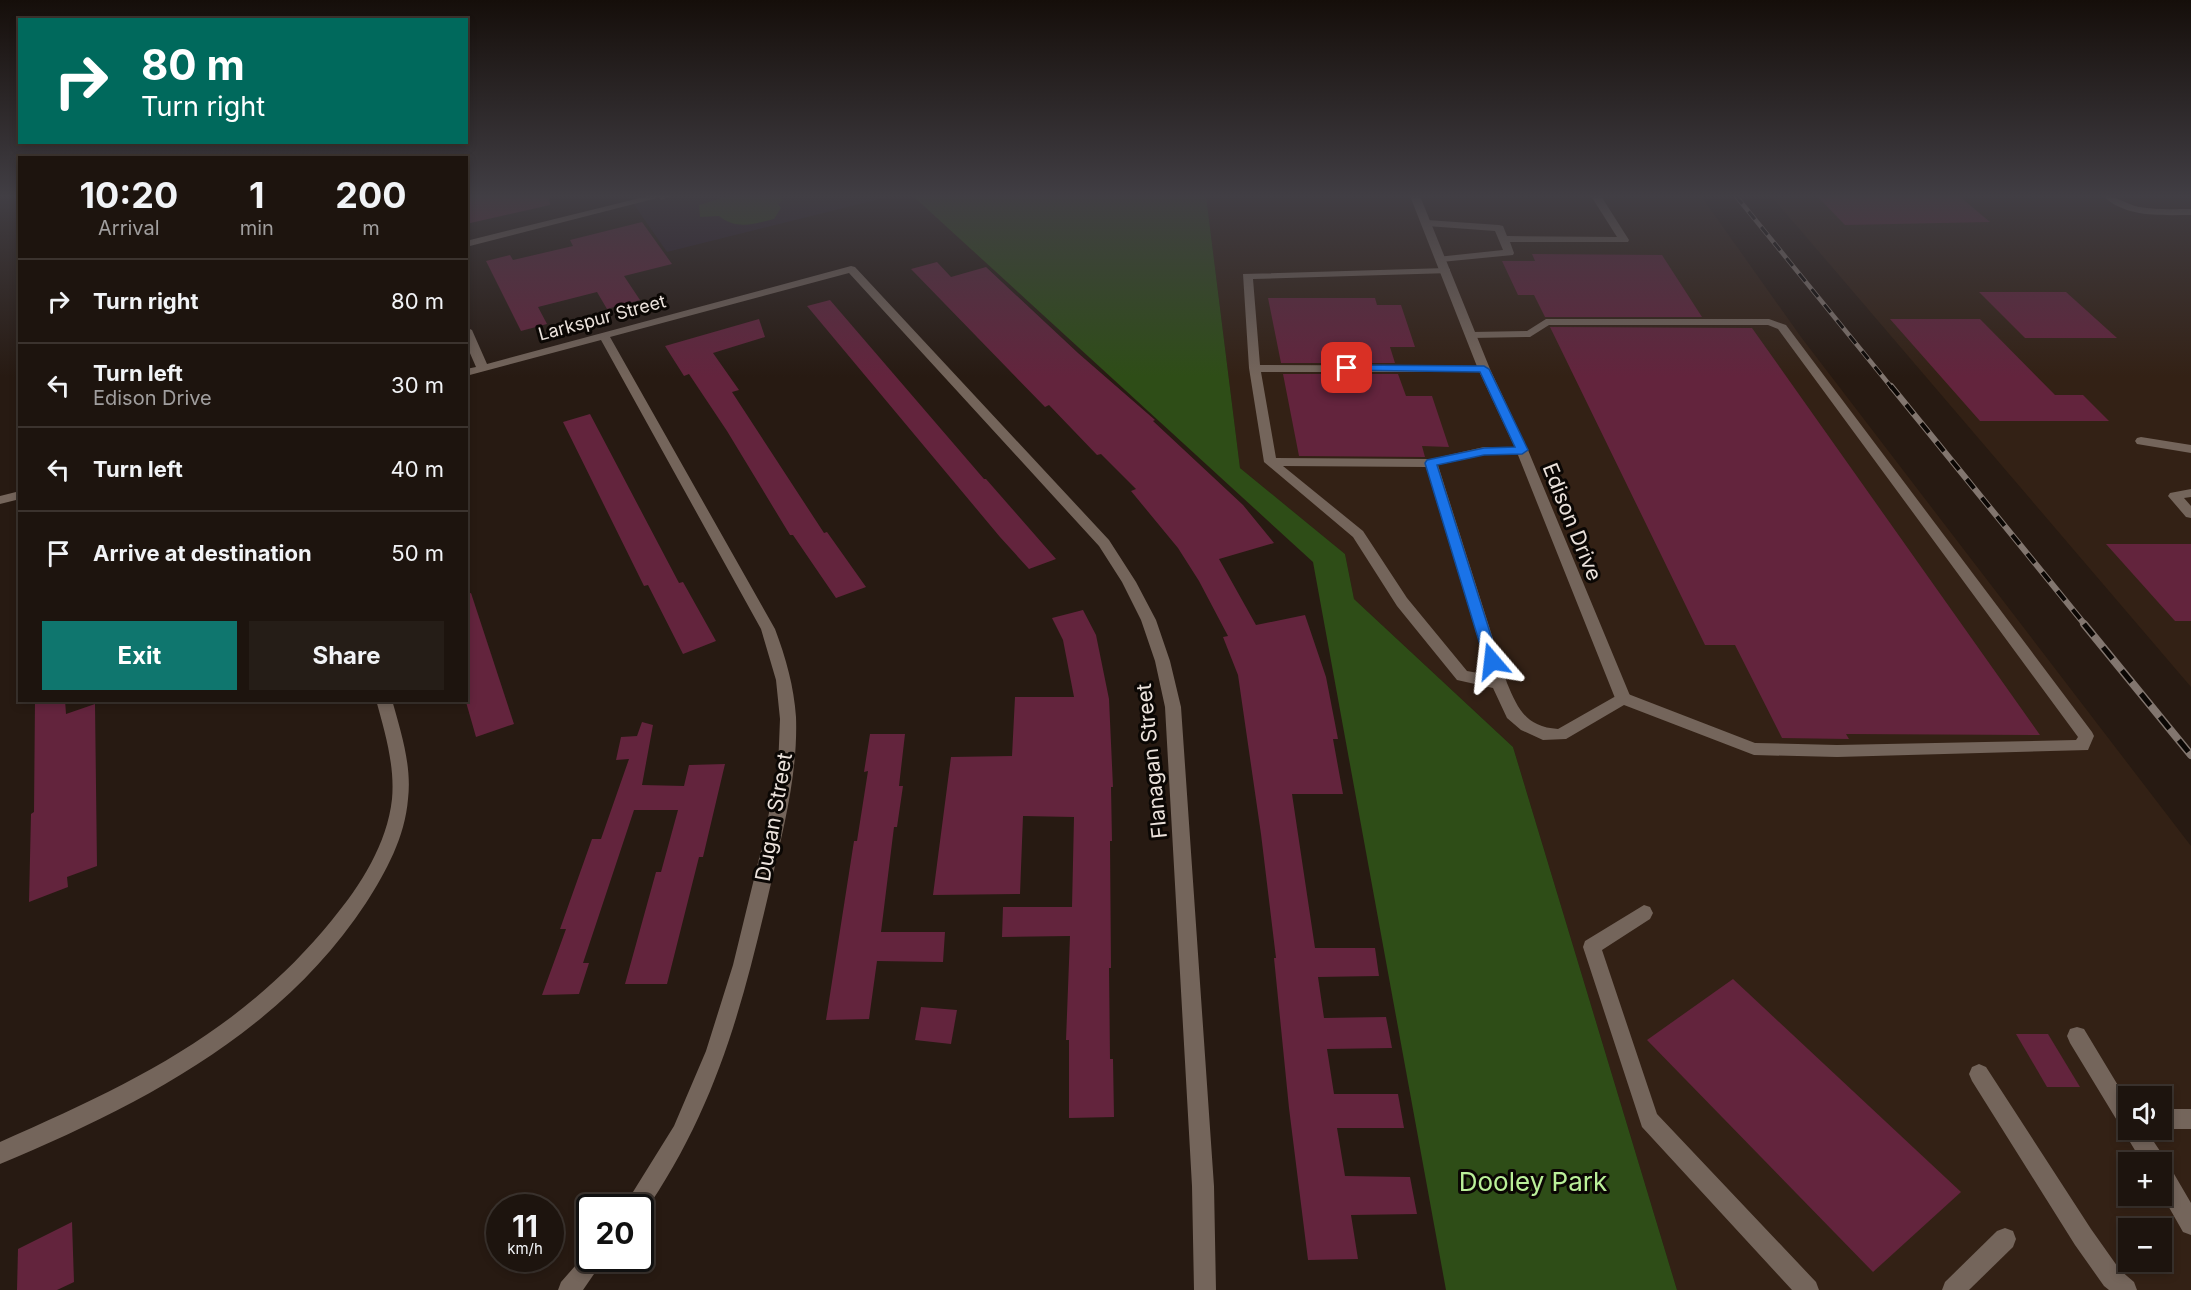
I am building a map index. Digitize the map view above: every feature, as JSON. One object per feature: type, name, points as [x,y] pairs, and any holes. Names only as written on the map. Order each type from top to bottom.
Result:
[{"type":"street","name":"Edison Drive","points":[[1440,256],[1484,369],[1522,450],[1623,698]]},
{"type":"street","points":[[1492,256],[1444,265],[1247,276],[1256,368],[1270,462],[1358,534],[1402,602],[1462,676],[1499,683]]},
{"type":"street","name":"Larkspur Street","points":[[468,373],[851,269]]},
{"type":"street","name":"Flanagan Street","points":[[851,269],[1098,535],[1137,596],[1160,649],[1173,707],[1177,748],[1202,1174],[1205,1290]]},
{"type":"street","points":[[1431,463],[1499,683],[1513,714],[1527,726],[1543,734],[1560,735],[1623,698],[1754,749],[1837,751],[2082,746],[2086,736],[1782,327],[1769,322],[1546,322],[1530,334],[1471,335]]},
{"type":"street","points":[[468,335],[483,369]]},
{"type":"street","name":"Dugan Street","points":[[604,336],[768,630],[779,657],[787,694],[788,730],[782,799],[730,1008],[700,1093],[657,1178],[645,1194]]},
{"type":"street","points":[[1256,368],[1484,369]]},
{"type":"street","points":[[2141,441],[2191,449]]},
{"type":"street","points":[[1270,462],[1431,463],[1484,451],[1522,450]]},
{"type":"street","points":[[2191,492],[2175,496],[2191,514]]},
{"type":"street","points":[[0,500],[18,496]]},
{"type":"street","points":[[0,1153],[108,1105],[190,1060],[252,1016],[324,945],[374,875],[399,812],[401,787],[399,765],[384,702]]},
{"type":"street","points":[[1644,913],[1592,947],[1650,1120],[1808,1290]]},
{"type":"street","points":[[2077,1036],[2118,1104]]},
{"type":"street","points":[[1979,1074],[2083,1237],[2112,1278],[2126,1290]]},
{"type":"street","points":[[2172,1119],[2191,1119]]},
{"type":"street","points":[[2172,1192],[2191,1224]]},
{"type":"street","points":[[1953,1290],[2005,1239]]},
{"type":"street","points":[[576,1288],[586,1272]]},
{"type":"shaded area","points":[[1214,256],[1744,256],[1801,337],[2191,846],[2191,1290],[1677,1290],[1513,747],[1354,599],[1345,554],[1240,468]]},
{"type":"shaded area","points":[[1823,256],[2191,256],[2191,687]]},
{"type":"green space","name":"Dooley Park","points":[[979,256],[1214,256],[1240,468],[1345,554],[1354,599],[1513,747],[1677,1290],[1446,1290],[1313,562]]},
{"type":"building","points":[[505,256],[511,256],[513,260],[529,256],[666,256],[672,264],[624,276],[640,300],[607,309],[597,292],[538,307],[547,324],[521,331],[486,261]]},
{"type":"building","points":[[1533,256],[1663,256],[1702,317],[1545,317],[1534,295],[1518,295],[1502,261],[1535,261]]},
{"type":"building","points":[[937,262],[951,277],[986,267],[1078,353],[1155,420],[1153,421],[1243,505],[1274,543],[1219,559],[1256,625],[1305,615],[1326,677],[1338,739],[1333,739],[1343,794],[1292,794],[1315,948],[1375,948],[1379,976],[1318,977],[1324,1018],[1386,1017],[1392,1048],[1327,1049],[1334,1094],[1398,1094],[1404,1128],[1337,1128],[1345,1176],[1410,1177],[1417,1214],[1351,1215],[1358,1259],[1308,1260],[1289,1108],[1274,958],[1276,958],[1261,834],[1238,675],[1223,637],[1228,636],[1199,581],[1178,548],[1131,491],[1136,489],[1101,454],[1097,455],[1049,405],[1045,407],[911,269]]},
{"type":"building","points":[[1979,292],[2066,292],[2117,338],[2025,338]]},
{"type":"building","points":[[1268,298],[1375,298],[1377,305],[1401,305],[1415,347],[1390,347],[1395,363],[1281,363]]},
{"type":"building","points":[[830,300],[1056,559],[1029,569],[1000,537],[807,306]]},
{"type":"building","points":[[759,319],[765,337],[713,353],[739,390],[732,392],[824,533],[827,532],[866,587],[836,598],[793,535],[790,535],[727,431],[689,374],[684,376],[665,346]]},
{"type":"building","points":[[1890,319],[1980,319],[2055,395],[2083,395],[2109,421],[1980,421]]},
{"type":"building","points":[[1550,327],[1752,328],[2040,735],[1846,734],[1849,739],[1782,738],[1735,645],[1705,645]]},
{"type":"building","points":[[1283,374],[1398,374],[1406,396],[1432,396],[1449,447],[1422,446],[1425,457],[1299,456]]},
{"type":"building","points":[[590,414],[679,583],[683,582],[716,641],[683,654],[648,585],[644,586],[563,422]]},
{"type":"building","points":[[2106,544],[2191,544],[2191,621],[2175,621]]},
{"type":"building","points":[[471,593],[514,724],[476,737],[466,702],[468,702],[468,594]]},
{"type":"building","points":[[1083,610],[1096,635],[1109,699],[1113,787],[1111,787],[1112,841],[1110,841],[1110,1059],[1113,1059],[1114,1117],[1069,1118],[1069,1040],[1066,1040],[1070,936],[1002,937],[1003,907],[1072,907],[1074,817],[1023,816],[1020,894],[933,895],[951,757],[1012,756],[1015,697],[1074,697],[1063,640],[1052,618]]},
{"type":"building","points":[[35,702],[65,702],[66,714],[95,704],[97,866],[67,877],[68,887],[29,902],[31,814],[34,812]]},
{"type":"building","points":[[642,722],[653,725],[642,785],[684,786],[689,765],[725,764],[703,857],[699,857],[667,984],[625,984],[656,872],[661,872],[678,810],[634,810],[583,963],[589,963],[579,994],[542,995],[566,929],[560,929],[592,839],[601,839],[629,759],[616,760],[621,737],[637,736]]},
{"type":"building","points":[[870,734],[905,734],[899,786],[903,786],[897,827],[894,827],[881,932],[945,932],[943,962],[877,961],[869,1019],[826,1020],[854,841],[857,841],[868,771],[864,772]]},
{"type":"building","points":[[1733,979],[1961,1192],[1873,1272],[1647,1040]]},
{"type":"building","points":[[921,1007],[957,1010],[951,1044],[915,1040]]},
{"type":"building","points":[[2016,1034],[2048,1034],[2080,1087],[2047,1087]]},
{"type":"building","points":[[72,1222],[74,1282],[57,1290],[17,1290],[18,1249]]},
{"type":"railway","points":[[1785,256],[1892,388]]},
{"type":"railway","points":[[1891,386],[2086,626]]},
{"type":"railway","points":[[2084,624],[2191,755]]},
{"type":"route","points":[[1347,368],[1484,369],[1522,450],[1484,451],[1431,463],[1492,661]]}]
